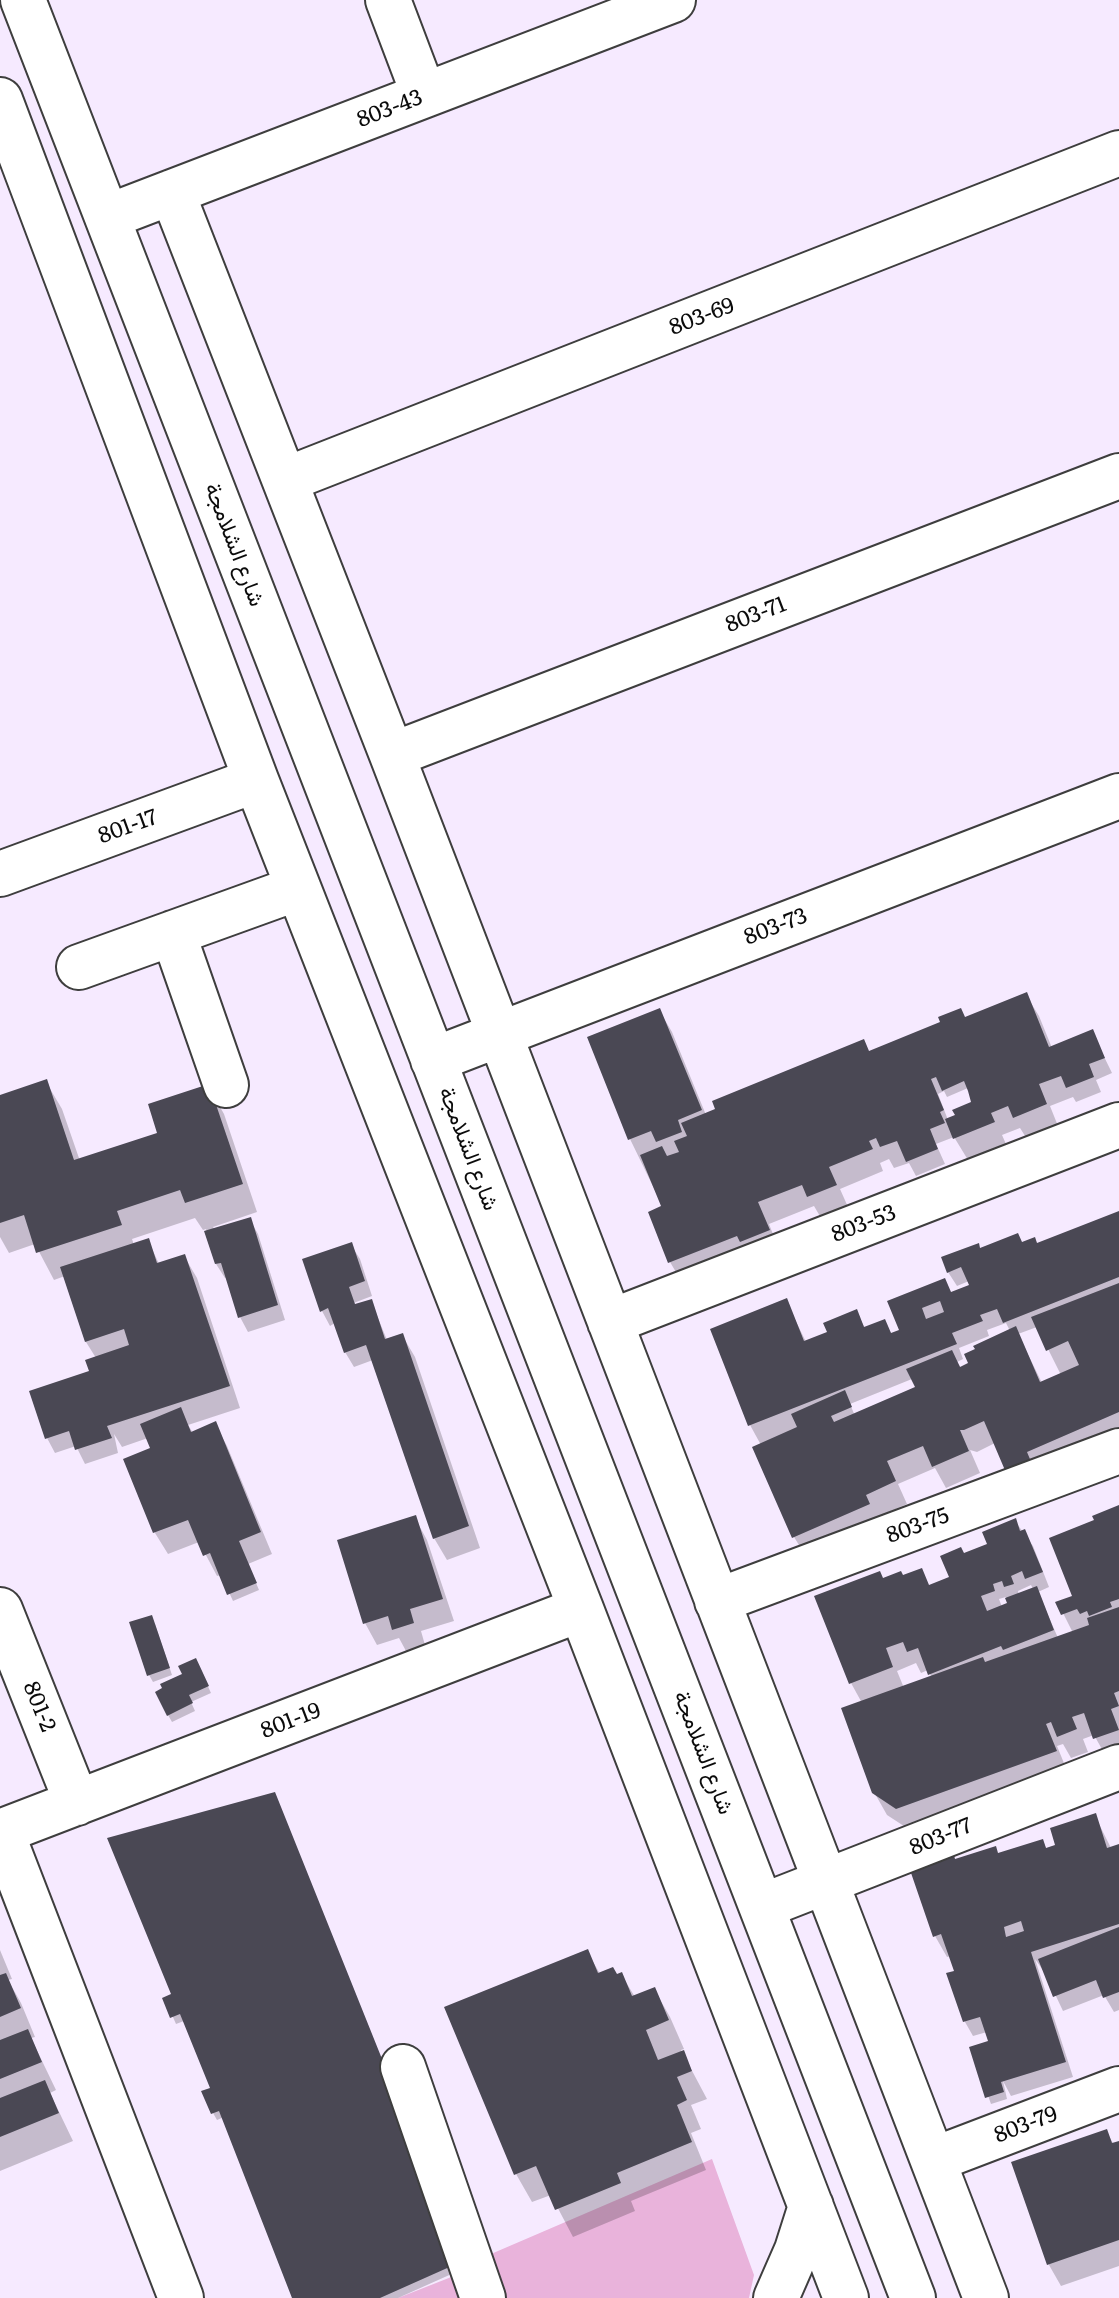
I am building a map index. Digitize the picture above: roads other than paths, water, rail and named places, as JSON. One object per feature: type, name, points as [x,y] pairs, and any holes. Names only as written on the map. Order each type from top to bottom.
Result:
[{"type":"street","name":"شارع الشلامجة","points":[[23,0],[913,2298]]},
{"type":"street","points":[[388,0],[424,95]]},
{"type":"street","name":"803-43","points":[[107,217],[673,0]]},
{"type":"street","points":[[0,100],[256,780],[581,1609],[846,2298]]},
{"type":"street","name":"803-69","points":[[285,480],[1119,153]]},
{"type":"street","points":[[172,192],[986,2298]]},
{"type":"street","name":"803-71","points":[[392,755],[1119,476]]},
{"type":"street","name":"801-17","points":[[0,874],[256,780]]},
{"type":"street","name":"803-73","points":[[433,1060],[1119,796]]},
{"type":"street","points":[[79,967],[298,888]]},
{"type":"street","points":[[173,933],[226,1085]]},
{"type":"street","name":"803-53","points":[[610,1322],[1119,1125]]},
{"type":"street","name":"803-75","points":[[717,1601],[1119,1451]]},
{"type":"street","name":"801-19","points":[[1,1831],[581,1609]]},
{"type":"street","name":"801-2","points":[[0,1610],[77,1803]]},
{"type":"street","name":"803-77","points":[[763,1906],[1119,1767]]},
{"type":"street","points":[[1,1831],[181,2298]]},
{"type":"street","points":[[403,2067],[483,2298]]},
{"type":"street","name":"803-79","points":[[933,2160],[1119,2089]]},
{"type":"street","points":[[776,2298],[797,2250],[811,2206]]}]
